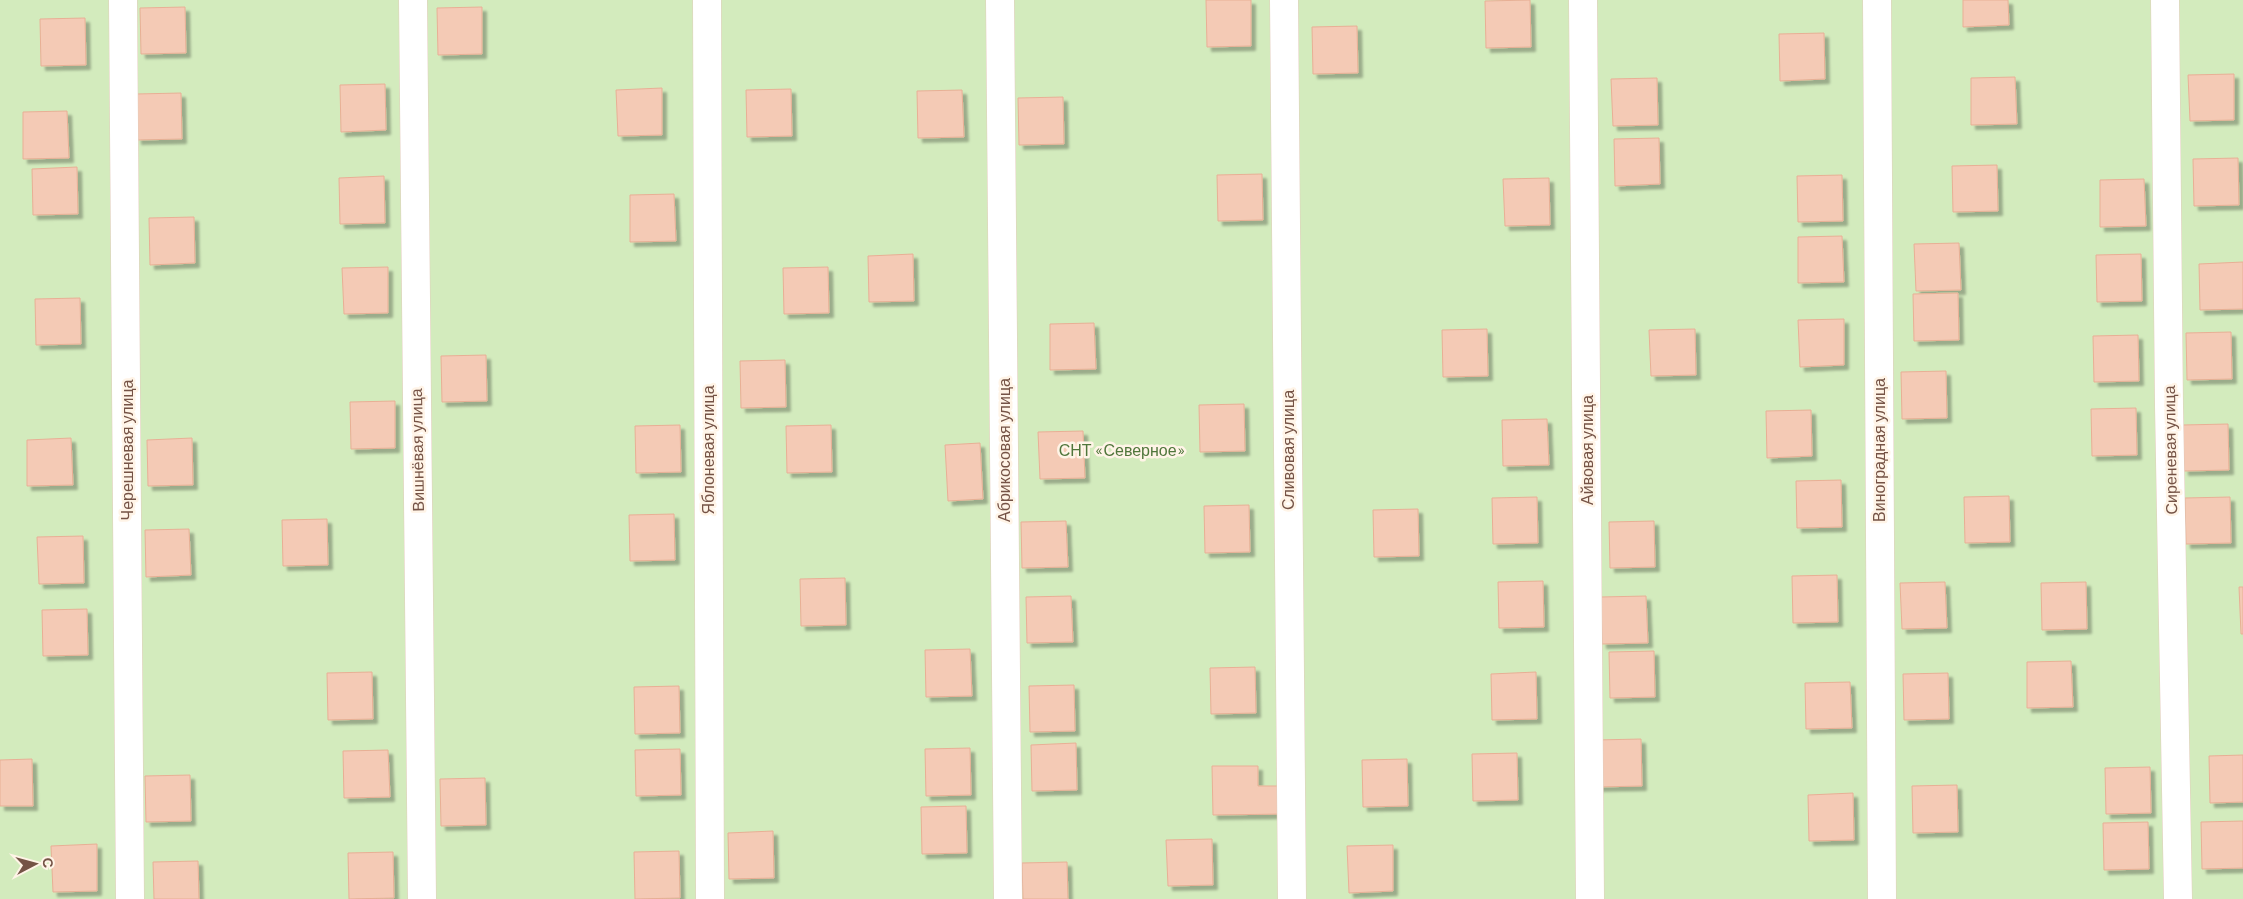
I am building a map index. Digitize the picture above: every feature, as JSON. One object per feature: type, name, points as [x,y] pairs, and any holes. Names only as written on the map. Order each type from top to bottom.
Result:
[{"type":"street","name":"Черешневая улица","points":[[123,0],[130,899]]},
{"type":"street","name":"Вишнёвая улица","points":[[413,0],[422,899]]},
{"type":"street","name":"Яблоневая улица","points":[[707,0],[710,899]]},
{"type":"street","name":"Абрикосовая улица","points":[[1000,0],[1008,899]]},
{"type":"street","name":"Сливовая улица","points":[[1284,0],[1292,899]]},
{"type":"street","name":"Айвовая улица","points":[[1583,0],[1590,899]]},
{"type":"street","name":"Виноградная улица","points":[[1877,0],[1882,899]]},
{"type":"street","name":"Сиреневая улица","points":[[2165,0],[2169,416],[2178,899]]},
{"type":"green space","name":"СНТ «Северное»","points":[[0,0],[2243,0],[2243,899],[0,899]]},
{"type":"building","points":[[1206,0],[1251,0],[1251,46],[1207,47]]},
{"type":"building","points":[[1530,0],[1531,47],[1486,48],[1485,1]]},
{"type":"building","points":[[1963,0],[2008,0],[2009,25],[1963,27]]},
{"type":"building","points":[[185,7],[186,53],[141,54],[140,8]]},
{"type":"building","points":[[482,7],[482,54],[438,55],[437,8]]},
{"type":"building","points":[[85,18],[86,65],[41,66],[40,19]]},
{"type":"building","points":[[1357,26],[1358,73],[1313,74],[1312,27]]},
{"type":"building","points":[[1824,33],[1825,79],[1780,81],[1779,34]]},
{"type":"building","points":[[2234,74],[2234,120],[2190,121],[2188,75]]},
{"type":"building","points":[[2015,77],[2017,124],[1971,125],[1971,78]]},
{"type":"building","points":[[1657,78],[1658,125],[1613,126],[1611,79]]},
{"type":"building","points":[[385,84],[386,130],[341,132],[340,85]]},
{"type":"building","points":[[662,88],[662,135],[618,136],[616,90]]},
{"type":"building","points":[[791,89],[792,136],[747,137],[746,90]]},
{"type":"building","points":[[962,90],[964,137],[918,138],[917,91]]},
{"type":"building","points":[[181,93],[182,139],[137,140],[136,94]]},
{"type":"building","points":[[1063,97],[1064,144],[1019,145],[1018,98]]},
{"type":"building","points":[[67,111],[69,158],[23,159],[23,112]]},
{"type":"building","points":[[1659,138],[1660,184],[1615,186],[1614,139]]},
{"type":"building","points":[[2238,158],[2239,205],[2194,206],[2193,159]]},
{"type":"building","points":[[1997,165],[1998,211],[1953,212],[1952,166]]},
{"type":"building","points":[[77,167],[78,214],[33,215],[32,169]]},
{"type":"building","points":[[1262,174],[1263,220],[1218,221],[1217,175]]},
{"type":"building","points":[[1842,175],[1843,221],[1798,222],[1797,176]]},
{"type":"building","points":[[384,176],[385,223],[340,224],[339,178]]},
{"type":"building","points":[[1549,178],[1550,225],[1505,226],[1503,179]]},
{"type":"building","points":[[2144,179],[2146,226],[2100,227],[2100,180]]},
{"type":"building","points":[[674,194],[676,241],[630,242],[630,195]]},
{"type":"building","points":[[194,217],[195,263],[150,265],[149,218]]},
{"type":"building","points":[[1842,236],[1844,282],[1798,283],[1798,237]]},
{"type":"building","points":[[1959,243],[1961,290],[1916,291],[1914,244]]},
{"type":"building","points":[[913,254],[914,301],[869,302],[868,256]]},
{"type":"building","points":[[2141,254],[2142,301],[2097,302],[2096,255]]},
{"type":"building","points":[[2243,262],[2243,309],[2200,310],[2199,264]]},
{"type":"building","points":[[388,267],[388,313],[344,314],[342,268]]},
{"type":"building","points":[[828,267],[829,313],[784,314],[783,268]]},
{"type":"building","points":[[1958,293],[1959,340],[1914,341],[1913,294]]},
{"type":"building","points":[[80,298],[81,344],[36,345],[35,299]]},
{"type":"building","points":[[1844,319],[1844,365],[1800,367],[1798,320]]},
{"type":"building","points":[[1094,323],[1096,369],[1050,370],[1050,324]]},
{"type":"building","points":[[1487,329],[1488,376],[1443,377],[1442,330]]},
{"type":"building","points":[[1695,329],[1696,375],[1651,376],[1649,330]]},
{"type":"building","points":[[2231,332],[2232,379],[2187,380],[2186,333]]},
{"type":"building","points":[[2138,335],[2139,381],[2094,382],[2093,336]]},
{"type":"building","points":[[486,355],[487,401],[442,402],[441,356]]},
{"type":"building","points":[[785,360],[786,407],[741,408],[740,361]]},
{"type":"building","points":[[1946,371],[1947,418],[1902,419],[1901,372]]},
{"type":"building","points":[[395,401],[395,448],[351,449],[350,402]]},
{"type":"building","points":[[1244,404],[1245,451],[1200,452],[1199,405]]},
{"type":"building","points":[[2136,408],[2137,455],[2092,456],[2091,409]]},
{"type":"building","points":[[1811,410],[1812,456],[1767,458],[1766,411]]},
{"type":"building","points":[[1547,419],[1549,465],[1503,466],[1502,420]]},
{"type":"building","points":[[2228,424],[2229,470],[2184,471],[2183,425]]},
{"type":"building","points":[[680,425],[681,472],[636,473],[635,426]]},
{"type":"building","points":[[831,425],[832,472],[787,473],[786,426]]},
{"type":"building","points":[[1083,431],[1085,478],[1040,479],[1038,432]]},
{"type":"building","points":[[71,438],[73,485],[27,486],[27,440]]},
{"type":"building","points":[[192,438],[193,485],[148,486],[147,440]]},
{"type":"building","points":[[980,443],[983,499],[948,501],[945,445]]},
{"type":"building","points":[[1841,480],[1842,527],[1797,528],[1796,481]]},
{"type":"building","points":[[2009,496],[2010,542],[1965,543],[1964,497]]},
{"type":"building","points":[[1537,497],[1538,543],[1493,544],[1492,498]]},
{"type":"building","points":[[2230,497],[2231,543],[2186,544],[2185,498]]},
{"type":"building","points":[[1249,505],[1250,552],[1205,553],[1204,506]]},
{"type":"building","points":[[1418,509],[1419,556],[1374,557],[1373,510]]},
{"type":"building","points":[[674,514],[675,560],[630,561],[629,515]]},
{"type":"building","points":[[327,519],[328,565],[283,566],[282,520]]},
{"type":"building","points":[[1066,521],[1068,567],[1022,568],[1021,522]]},
{"type":"building","points":[[1654,521],[1655,567],[1610,568],[1609,522]]},
{"type":"building","points":[[189,529],[191,575],[146,577],[145,530]]},
{"type":"building","points":[[83,536],[84,583],[39,584],[37,537]]},
{"type":"building","points":[[1837,575],[1838,622],[1793,623],[1792,576]]},
{"type":"building","points":[[845,578],[846,625],[801,626],[800,579]]},
{"type":"building","points":[[1543,581],[1544,627],[1499,628],[1498,582]]},
{"type":"building","points":[[1945,582],[1947,628],[1902,629],[1900,583]]},
{"type":"building","points":[[2086,582],[2087,629],[2042,630],[2041,583]]},
{"type":"building","points":[[2239,587],[2243,587],[2243,634],[2241,634]]},
{"type":"building","points":[[1071,596],[1073,642],[1027,643],[1026,597]]},
{"type":"building","points":[[1646,596],[1648,643],[1602,644],[1601,597]]},
{"type":"building","points":[[87,609],[88,655],[43,656],[42,610]]},
{"type":"building","points":[[970,649],[972,696],[926,697],[925,650]]},
{"type":"building","points":[[1654,651],[1655,697],[1610,698],[1609,652]]},
{"type":"building","points":[[2071,661],[2073,707],[2027,708],[2027,662]]},
{"type":"building","points":[[1255,667],[1256,713],[1211,714],[1210,668]]},
{"type":"building","points":[[372,672],[373,719],[328,720],[327,673]]},
{"type":"building","points":[[1536,672],[1537,719],[1492,720],[1491,674]]},
{"type":"building","points":[[1948,673],[1949,719],[1904,720],[1903,674]]},
{"type":"building","points":[[1850,682],[1852,728],[1806,729],[1805,683]]},
{"type":"building","points":[[1074,685],[1075,731],[1030,732],[1029,686]]},
{"type":"building","points":[[679,686],[680,733],[635,734],[634,687]]},
{"type":"building","points":[[1641,739],[1642,786],[1597,787],[1596,740]]},
{"type":"building","points":[[1076,743],[1077,790],[1032,791],[1031,745]]},
{"type":"building","points":[[970,748],[971,795],[926,796],[925,749]]},
{"type":"building","points":[[680,749],[681,795],[636,796],[635,750]]},
{"type":"building","points":[[388,750],[390,797],[344,798],[343,751]]},
{"type":"building","points":[[1517,753],[1518,800],[1473,801],[1472,754]]},
{"type":"building","points":[[2243,755],[2243,802],[2210,803],[2209,756]]},
{"type":"building","points":[[32,759],[33,806],[0,806],[0,760]]},
{"type":"building","points":[[1407,759],[1408,806],[1363,807],[1362,760]]},
{"type":"building","points":[[1212,766],[1258,766],[1258,786],[1284,786],[1284,814],[1213,815]]},
{"type":"building","points":[[2150,767],[2151,813],[2106,814],[2105,768]]},
{"type":"building","points":[[190,775],[191,821],[146,822],[145,776]]},
{"type":"building","points":[[485,778],[486,825],[441,826],[440,779]]},
{"type":"building","points":[[1957,785],[1958,832],[1913,833],[1912,786]]},
{"type":"building","points":[[1853,793],[1854,840],[1809,841],[1808,795]]},
{"type":"building","points":[[966,806],[967,853],[922,854],[921,807]]},
{"type":"building","points":[[2243,821],[2243,868],[2202,869],[2201,822]]},
{"type":"building","points":[[2148,822],[2149,869],[2104,870],[2103,823]]},
{"type":"building","points":[[773,831],[774,878],[729,879],[728,833]]},
{"type":"building","points":[[1212,839],[1213,885],[1168,886],[1166,840]]},
{"type":"building","points":[[97,844],[97,891],[53,892],[51,846]]},
{"type":"building","points":[[1393,845],[1393,891],[1349,893],[1347,846]]},
{"type":"building","points":[[679,851],[680,898],[635,899],[634,852]]},
{"type":"building","points":[[393,852],[394,898],[349,899],[348,853]]},
{"type":"building","points":[[198,861],[199,899],[154,899],[153,862]]},
{"type":"building","points":[[1067,862],[1068,899],[1023,899],[1022,863]]}]
